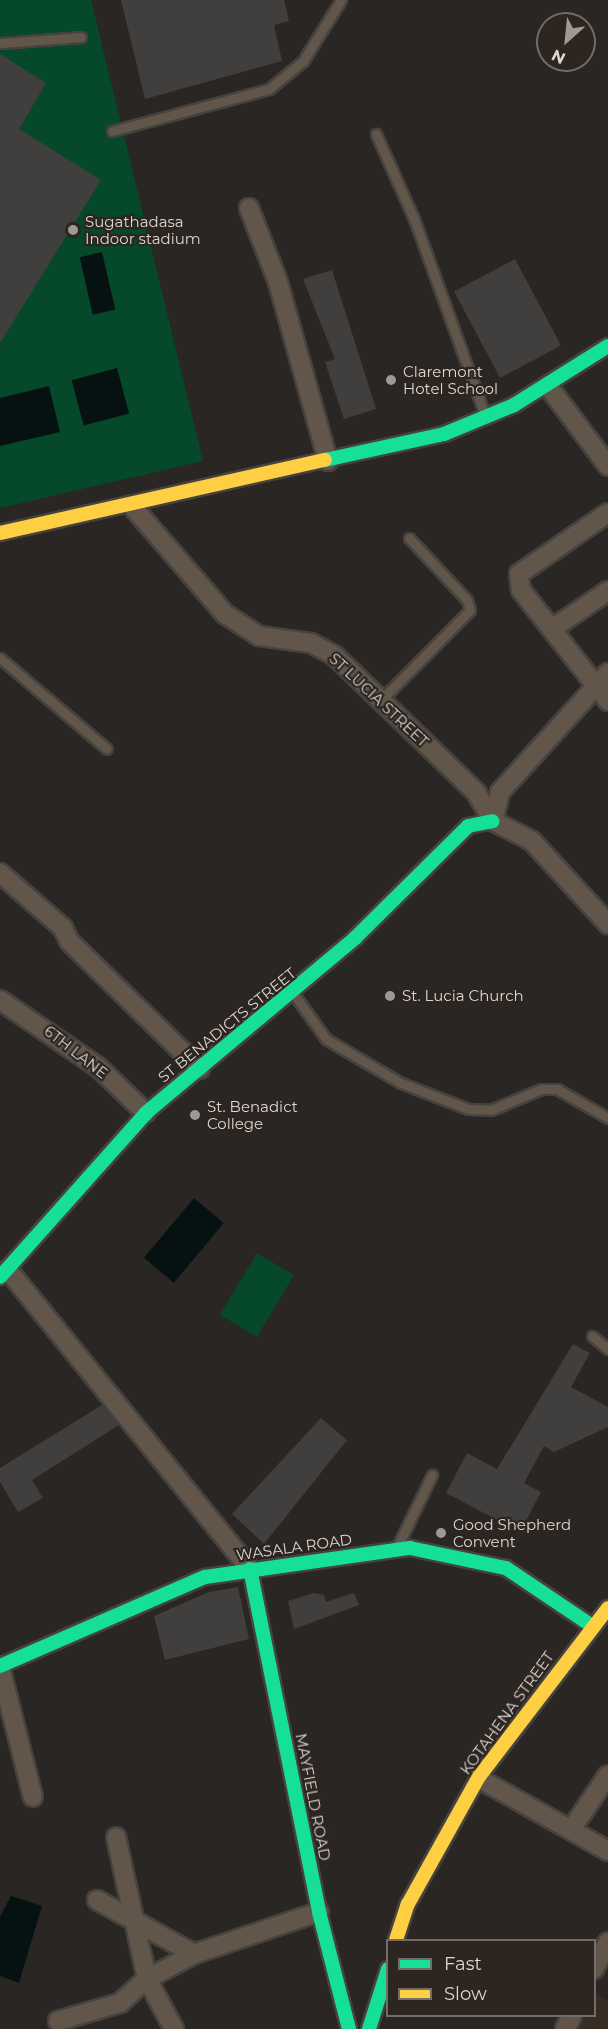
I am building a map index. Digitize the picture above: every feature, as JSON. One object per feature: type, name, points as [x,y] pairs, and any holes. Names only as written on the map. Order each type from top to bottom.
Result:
[{"type":"street","points":[[249,208],[278,282],[328,461]]},
{"type":"street","points":[[0,532],[132,506],[444,434],[486,417],[548,386],[608,346]]},
{"type":"street","points":[[548,386],[608,466]]},
{"type":"street","name":"ST LUCIA STREET","points":[[132,506],[225,614],[259,636],[311,643],[335,656],[476,792],[493,821]]},
{"type":"street","points":[[608,513],[532,561],[519,574],[521,590],[552,629],[601,678],[608,701]]},
{"type":"street","points":[[552,629],[608,591]]},
{"type":"street","points":[[601,678],[500,792],[493,821],[532,841],[608,924]]},
{"type":"street","name":"ST BENADICTS STREET","points":[[4,1273],[146,1113],[293,993],[468,826],[493,821]]},
{"type":"street","points":[[0,873],[63,928],[77,949],[200,1069]]},
{"type":"street","name":"6TH LANE","points":[[0,1000],[98,1067],[146,1113]]},
{"type":"street","points":[[4,1273],[250,1569]]},
{"type":"street","name":"WASALA ROAD","points":[[0,1666],[205,1577],[410,1548],[506,1568],[592,1626]]},
{"type":"street","name":"MAYFIELD ROAD","points":[[250,1569],[319,1912],[349,2029]]},
{"type":"street","name":"KOTAHENA STREET","points":[[397,1939],[408,1904],[478,1778],[608,1608]]},
{"type":"street","points":[[0,1666],[33,1797]]},
{"type":"street","points":[[571,1830],[608,1776]]},
{"type":"street","points":[[478,1778],[608,1851]]},
{"type":"street","points":[[116,1837],[147,1979],[174,2029]]},
{"type":"street","points":[[97,1900],[135,1918],[194,1954]]},
{"type":"street","points":[[58,2021],[120,2003],[147,1979],[194,1954],[319,1912]]},
{"type":"street","points":[[596,1966],[608,1942]]},
{"type":"street","points":[[369,2029],[386,1972]]},
{"type":"lane","points":[[112,130],[269,89],[303,61],[341,0]]},
{"type":"lane","points":[[0,44],[81,38]]},
{"type":"lane","points":[[376,134],[414,219],[486,417]]},
{"type":"lane","points":[[380,700],[470,610],[467,600],[410,538]]},
{"type":"lane","points":[[0,658],[107,749]]},
{"type":"lane","points":[[293,993],[326,1039],[401,1083],[468,1109],[491,1110],[541,1089],[557,1089],[608,1118]]},
{"type":"lane","points":[[592,1336],[608,1349]]},
{"type":"lane","points":[[396,1550],[432,1475]]},
{"type":"shaded area","points":[[102,252],[115,309],[93,315],[80,257]]},
{"type":"shaded area","points":[[117,368],[129,413],[84,426],[72,380]]},
{"type":"shaded area","points":[[49,386],[60,432],[0,446],[0,398]]},
{"type":"shaded area","points":[[194,1198],[224,1223],[174,1283],[144,1258]]},
{"type":"shaded area","points":[[11,1896],[42,1906],[19,1983],[0,1976],[0,1917]]},
{"type":"shaded area","points":[[596,1994],[608,2000],[608,2029],[575,2029],[581,2017],[596,2017]]},
{"type":"green space","name":"Sugathadasa Indoor stadium","points":[[0,0],[91,0],[203,461],[0,508]]},
{"type":"green space","points":[[257,1253],[294,1275],[257,1337],[220,1315]]},
{"type":"building","points":[[121,0],[284,0],[289,21],[274,25],[282,61],[145,99]]},
{"type":"building","points":[[0,54],[46,83],[19,129],[101,180],[0,343]]},
{"type":"building","points":[[515,259],[561,346],[500,378],[454,291]]},
{"type":"building","points":[[332,270],[376,409],[344,419],[325,362],[335,359],[303,279]]},
{"type":"building","points":[[573,1344],[590,1353],[571,1387],[608,1407],[608,1427],[554,1452],[544,1446],[524,1483],[541,1492],[520,1532],[446,1493],[467,1453],[497,1469]]},
{"type":"building","points":[[102,1405],[119,1425],[32,1480],[43,1498],[18,1512],[0,1482],[0,1468]]},
{"type":"building","points":[[321,1418],[347,1440],[264,1544],[232,1514]]},
{"type":"building","points":[[238,1587],[249,1639],[165,1660],[154,1616],[209,1592]]},
{"type":"building","points":[[314,1593],[324,1595],[326,1602],[354,1593],[359,1605],[294,1629],[288,1601]]},
{"type":"traffic: fast","points":[[325,460],[444,434],[514,405],[608,346]]},
{"type":"traffic: fast","points":[[0,1277],[146,1113],[355,938],[468,826],[493,821]]},
{"type":"traffic: fast","points":[[0,1666],[205,1577],[410,1548],[506,1568],[592,1626]]},
{"type":"traffic: fast","points":[[250,1569],[319,1912],[349,2029]]},
{"type":"traffic: fast","points":[[369,2029],[386,1975]]},
{"type":"traffic: slow","points":[[0,533],[325,460]]},
{"type":"traffic: slow","points":[[396,1939],[408,1904],[478,1778],[608,1608]]},
{"type":"place","name":"Sugathadasa Indoor stadium","points":[[73,230]]},
{"type":"place","name":"Claremont Hotel School","points":[[391,380]]},
{"type":"place","name":"St. Lucia Church","points":[[390,996]]},
{"type":"place","name":"St. Benadict College","points":[[195,1115]]},
{"type":"place","name":"Good Shepherd Convent","points":[[441,1533]]}]
